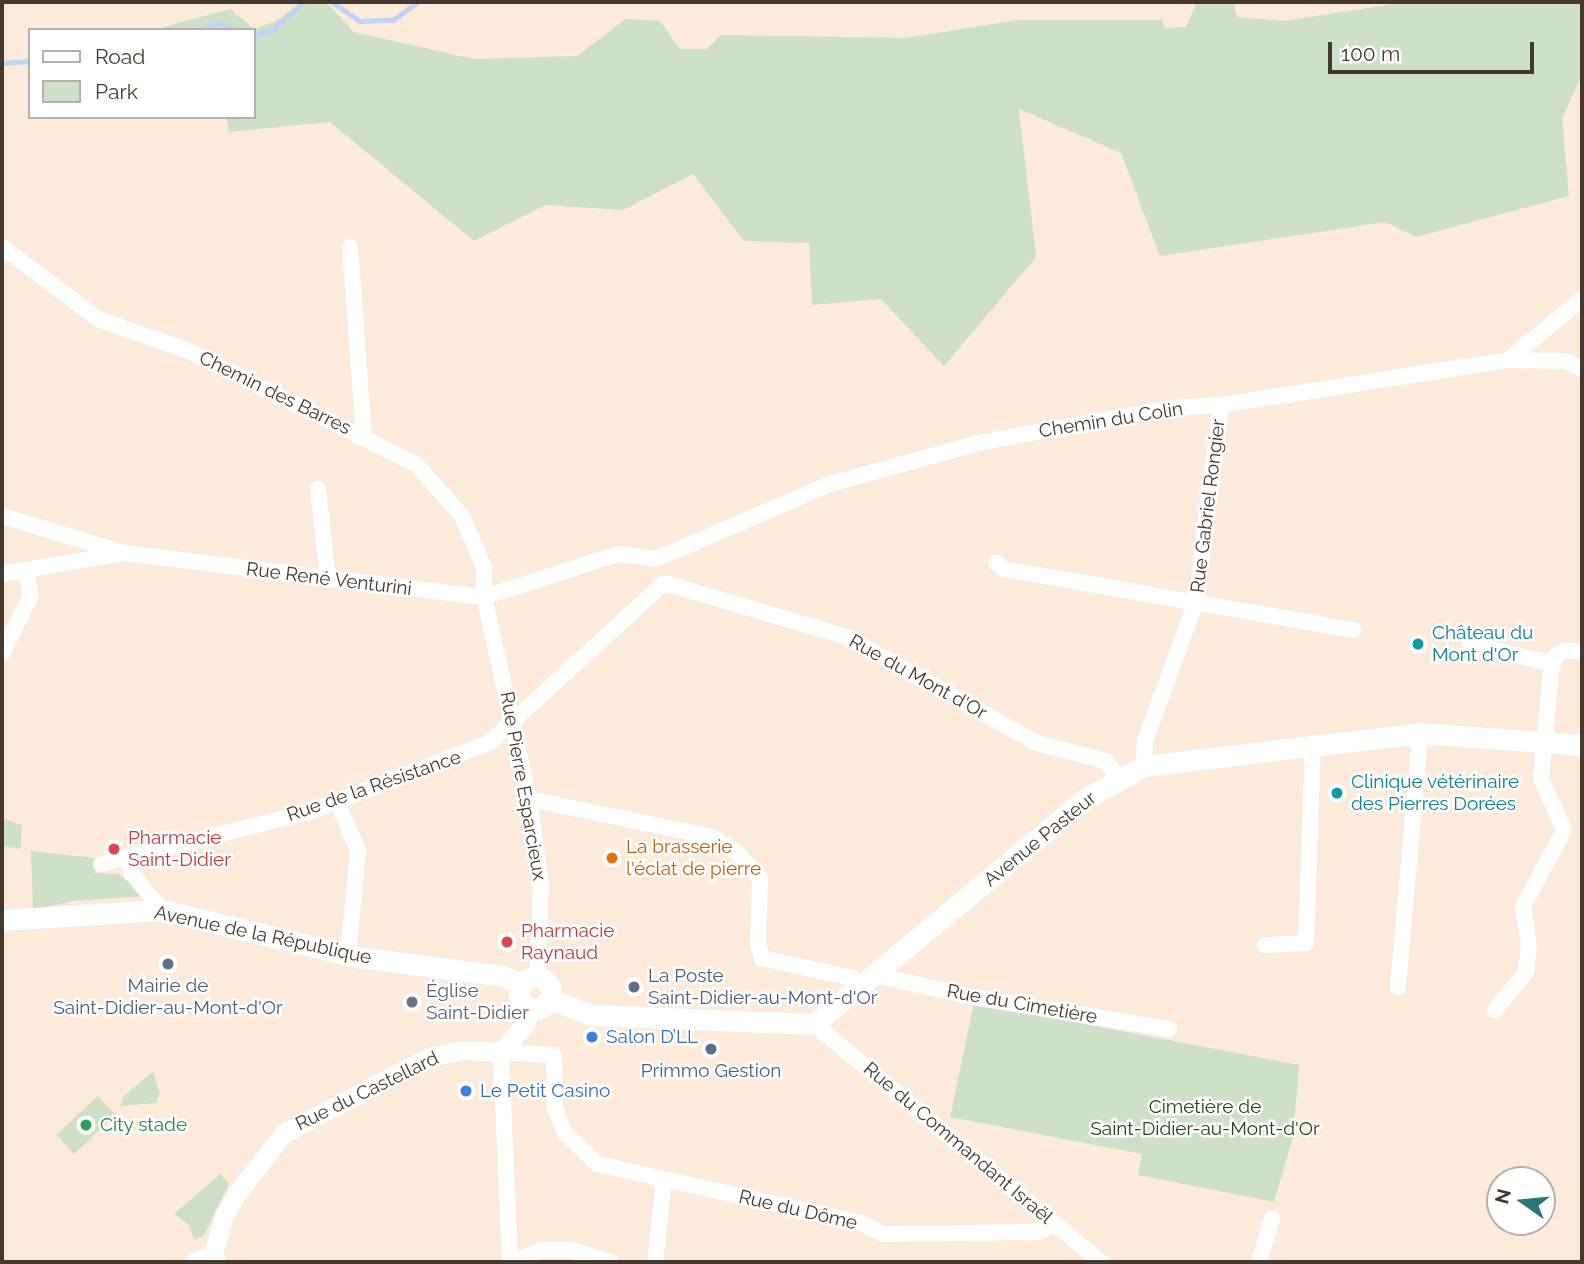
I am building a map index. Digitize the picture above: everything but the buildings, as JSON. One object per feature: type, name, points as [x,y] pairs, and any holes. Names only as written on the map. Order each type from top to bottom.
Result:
[{"type":"main road","name":"Avenue Pasteur","points":[[868,981],[1086,798],[1144,766],[1313,743],[1420,733],[1582,745]]},
{"type":"main road","name":"Avenue de la République","points":[[2,920],[162,910],[348,955],[503,975],[529,981]]},
{"type":"main road","points":[[529,981],[520,999],[592,1015],[814,1024],[868,981]]},
{"type":"street","name":"Chemin des Barres","points":[[2,247],[98,319],[190,351],[416,464],[462,516],[484,567],[484,597]]},
{"type":"street","points":[[350,247],[364,438]]},
{"type":"street","points":[[1508,360],[1582,299]]},
{"type":"street","name":"Chemin du Colin","points":[[656,559],[737,520],[830,484],[982,442],[1171,408],[1221,405],[1508,360],[1566,361],[1582,369]]},
{"type":"street","name":"Rue Gabriel Rongier","points":[[1144,766],[1145,741],[1196,602],[1221,405]]},
{"type":"street","points":[[318,489],[328,579]]},
{"type":"street","name":"Rue René Venturini","points":[[2,516],[124,553],[484,597],[618,555],[656,559]]},
{"type":"street","points":[[2,574],[124,553]]},
{"type":"street","points":[[515,719],[664,583],[656,559]]},
{"type":"street","points":[[996,563],[1004,569],[1354,630]]},
{"type":"street","points":[[2,654],[31,595],[24,570]]},
{"type":"street","name":"Rue du Mont d'Or","points":[[664,583],[847,637],[1037,743],[1106,761],[1120,780]]},
{"type":"street","name":"Rue Pierre Esparcieux","points":[[484,597],[515,719],[541,883],[529,981]]},
{"type":"street","points":[[1470,644],[1553,664]]},
{"type":"street","points":[[1495,1010],[1526,972],[1529,945],[1523,907],[1564,830],[1541,779],[1542,741],[1553,664],[1564,651],[1582,651]]},
{"type":"street","name":"Rue de la Résistance","points":[[102,863],[128,860],[337,802],[489,743],[515,719]]},
{"type":"street","points":[[1398,987],[1420,733]]},
{"type":"street","points":[[1265,945],[1306,943],[1313,743]]},
{"type":"street","name":"Rue du Cimetière","points":[[529,799],[712,837],[742,857],[760,878],[758,945],[762,958],[868,981],[1169,1029]]},
{"type":"street","points":[[337,802],[358,851],[348,955]]},
{"type":"street","points":[[128,860],[132,874],[162,910]]},
{"type":"street","points":[[540,1004],[501,1052],[512,1262],[541,1250],[571,1250],[611,1262]]},
{"type":"street","name":"Rue du Commandant Israël","points":[[814,1024],[1101,1262]]},
{"type":"street","name":"Rue du Castellard","points":[[208,1261],[224,1216],[237,1193],[284,1133],[429,1057],[460,1050],[501,1052]]},
{"type":"street","name":"Rue du Dôme","points":[[501,1052],[554,1055],[555,1108],[564,1132],[581,1153],[597,1164],[862,1223],[883,1234],[1038,1232],[1054,1223]]},
{"type":"street","points":[[655,1262],[664,1181]]},
{"type":"street","points":[[1259,1262],[1272,1219]]},
{"type":"green space","points":[[301,2],[326,2],[354,32],[473,59],[577,56],[626,19],[660,21],[680,49],[707,49],[721,35],[906,38],[1018,20],[1162,20],[1165,28],[1186,27],[1197,2],[1233,2],[1237,17],[1284,21],[1407,2],[1582,2],[1582,76],[1562,118],[1569,196],[1416,237],[1385,222],[1160,256],[1121,153],[1019,109],[1036,257],[944,366],[881,299],[812,305],[809,243],[744,241],[693,174],[623,210],[545,205],[474,241],[330,122],[229,132],[226,119],[256,119],[256,28],[276,21]]},
{"type":"green space","points":[[230,9],[253,28],[160,28]]},
{"type":"green space","points":[[2,818],[22,825],[21,849],[2,846]]},
{"type":"green space","points":[[31,851],[95,858],[97,870],[93,873],[119,874],[146,896],[73,901],[33,910]]},
{"type":"green space","name":"Cimetière de Saint-Didier-au-Mont-d'Or","points":[[974,1003],[1299,1065],[1293,1137],[1274,1202],[1138,1175],[1142,1154],[950,1117]]},
{"type":"green space","points":[[153,1071],[160,1094],[156,1103],[121,1106],[123,1097]]},
{"type":"green space","name":"City stade","points":[[98,1096],[116,1115],[74,1154],[56,1135]]},
{"type":"green space","points":[[220,1174],[229,1184],[204,1235],[194,1240],[189,1225],[174,1214]]},
{"type":"waterway","points":[[256,35],[274,29],[304,2]]},
{"type":"waterway","points":[[332,2],[360,21],[393,20],[418,2]]},
{"type":"waterway","points":[[206,28],[216,23],[231,28]]},
{"type":"waterway","points":[[2,63],[28,61]]},
{"type":"place","name":"Château du Mont d'Or","points":[[1418,644]]},
{"type":"place","name":"Clinique vétérinaire des Pierres Dorées","points":[[1337,793]]},
{"type":"place","name":"Pharmacie Saint-Didier","points":[[114,849]]},
{"type":"place","name":"La brasserie l'éclat de pierre","points":[[612,858]]},
{"type":"place","name":"Pharmacie Raynaud","points":[[507,942]]},
{"type":"place","name":"Mairie de Saint-Didier-au-Mont-d'Or","points":[[168,964]]},
{"type":"place","name":"La Poste Saint-Didier-au-Mont-d'Or","points":[[634,987]]},
{"type":"place","name":"Église Saint-Didier","points":[[412,1002]]},
{"type":"place","name":"Salon D’LL","points":[[592,1037]]},
{"type":"place","name":"Primmo Gestion","points":[[711,1049]]},
{"type":"place","name":"Le Petit Casino","points":[[466,1091]]},
{"type":"place","name":"City stade","points":[[86,1125]]}]
